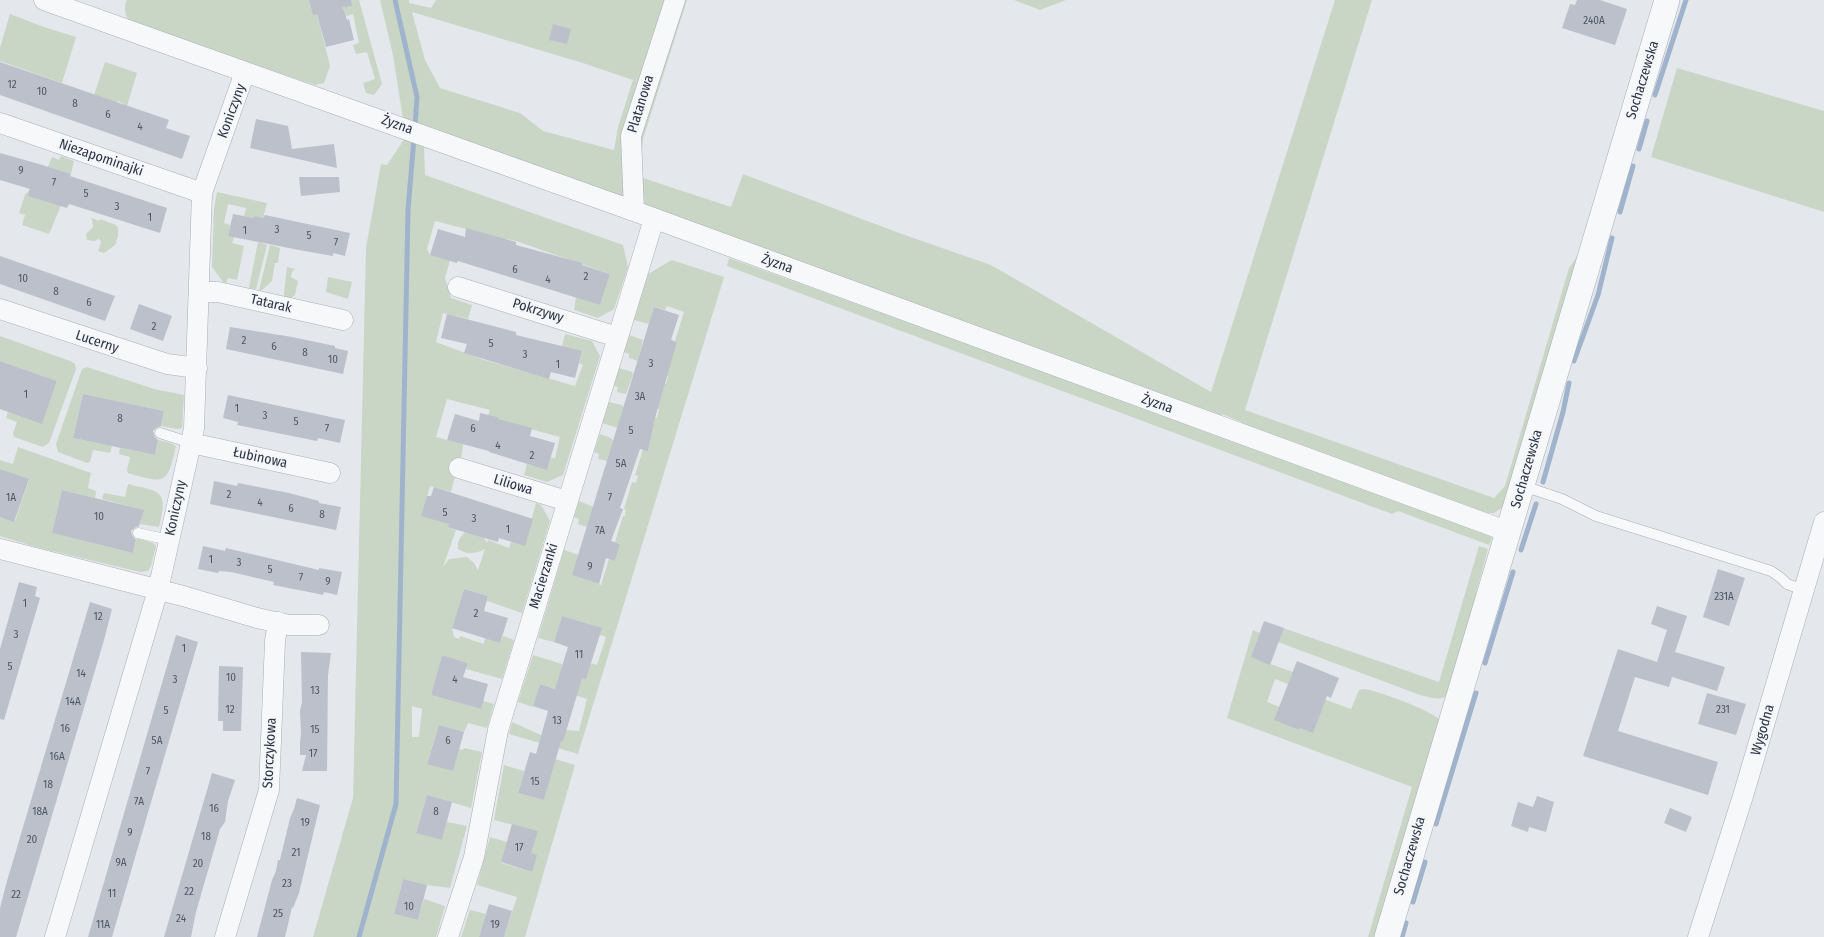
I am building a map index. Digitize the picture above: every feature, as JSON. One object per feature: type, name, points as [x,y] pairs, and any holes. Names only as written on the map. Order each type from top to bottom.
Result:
[{"type":"street","name":"Żyzna","points":[[44,0],[634,211],[1509,532]]},
{"type":"street","name":"Platanowa","points":[[634,211],[630,136],[675,0]]},
{"type":"street","name":"Sochaczewska","points":[[1387,937],[1667,0]]},
{"type":"street","name":"Koniczyny","points":[[55,937],[158,590],[191,443],[194,428],[197,368],[202,193],[245,72]]},
{"type":"street","name":"Niezapominajki","points":[[0,123],[202,193]]},
{"type":"street","name":"Macierzanki","points":[[448,937],[474,856],[498,730],[654,219]]},
{"type":"street","name":"Pokrzywy","points":[[458,286],[617,337]]},
{"type":"street","name":"Tatarak","points":[[199,292],[218,292],[343,320]]},
{"type":"street","name":"Lucerny","points":[[0,309],[167,364],[197,368]]},
{"type":"street","name":"Łubinowa","points":[[191,443],[330,473]]},
{"type":"street","name":"Liliowa","points":[[460,468],[567,501]]},
{"type":"street","name":"Wygodna","points":[[1698,937],[1743,796],[1824,522]]},
{"type":"street","points":[[0,549],[289,625],[319,625]]},
{"type":"street","name":"Storczykowa","points":[[225,937],[269,790],[275,641],[278,622]]},
{"type":"lane","points":[[160,433],[191,443]]},
{"type":"lane","points":[[1522,485],[1562,499],[1596,516],[1771,571],[1787,584],[1804,590]]},
{"type":"lane","points":[[138,533],[169,540]]},
{"type":"green space","points":[[127,0],[309,0],[313,14],[317,14],[330,66],[324,83],[315,85],[131,23],[125,12]]},
{"type":"green space","points":[[341,0],[359,0],[382,84],[374,95],[366,93],[363,83],[375,79],[367,52],[356,54],[353,45],[359,43],[353,14],[346,16]]},
{"type":"green space","points":[[380,0],[409,0],[409,3],[431,8],[436,0],[671,0],[624,198],[403,119],[393,55]],"holes":[[[412,12],[583,63],[633,80],[618,127],[614,150],[543,131],[520,113],[440,88],[425,60]]]},
{"type":"green space","points":[[684,0],[687,0],[643,139],[640,177],[731,207],[743,174],[899,233],[991,265],[1211,392],[1335,0],[1372,0],[1245,410],[1494,498],[1505,486],[1569,268],[1578,255],[1636,61],[1636,53],[1640,60],[1506,505],[1494,513],[1487,513],[1246,426],[1222,414],[1219,421],[654,213],[638,199],[640,138]]},
{"type":"green space","points":[[1014,0],[1066,0],[1040,10]]},
{"type":"green space","points":[[10,14],[76,37],[62,83],[0,61],[0,48]]},
{"type":"green space","points":[[105,62],[137,73],[127,106],[118,101],[116,104],[94,95]]},
{"type":"green space","points":[[1677,68],[1824,111],[1824,212],[1651,157]]},
{"type":"green space","points":[[405,138],[424,147],[425,175],[623,245],[628,267],[614,309],[598,318],[574,310],[576,297],[600,305],[610,274],[516,241],[507,239],[505,242],[478,232],[435,221],[427,249],[430,255],[450,260],[445,278],[451,298],[472,305],[468,319],[443,313],[436,342],[481,359],[575,386],[583,365],[579,363],[582,352],[562,347],[565,334],[592,341],[600,356],[563,475],[547,482],[524,475],[527,464],[547,469],[551,458],[555,458],[560,437],[497,420],[498,417],[488,415],[490,410],[447,399],[436,437],[463,444],[459,468],[451,492],[430,486],[422,515],[449,524],[448,527],[456,530],[443,567],[449,559],[467,557],[478,570],[485,549],[472,553],[458,549],[459,539],[465,532],[483,536],[487,543],[488,540],[509,548],[511,542],[525,545],[536,503],[541,505],[550,521],[522,613],[487,601],[488,596],[464,589],[452,628],[454,637],[459,639],[460,636],[484,644],[485,638],[500,643],[503,636],[514,640],[502,679],[466,669],[468,663],[442,655],[431,695],[481,709],[483,701],[494,704],[487,728],[468,723],[464,732],[439,725],[427,763],[453,771],[459,749],[463,750],[464,748],[482,752],[471,808],[427,795],[416,832],[442,840],[447,822],[467,826],[450,888],[403,879],[394,914],[418,920],[424,899],[445,906],[436,937],[313,937],[353,798],[366,248],[381,164],[387,165]],"holes":[[[412,706],[422,709],[419,737],[412,737]]]},
{"type":"green space","points":[[61,156],[74,161],[71,174],[48,167],[52,157],[59,160]]},
{"type":"green space","points":[[30,189],[62,203],[49,234],[22,225],[25,215],[19,213],[25,195]]},
{"type":"green space","points":[[217,192],[267,203],[263,218],[244,216],[246,208],[228,204],[224,223],[230,225],[228,236],[234,237],[232,243],[244,246],[237,280],[228,278],[226,283],[223,282],[212,267],[214,209]]},
{"type":"green space","points":[[92,218],[116,225],[118,228],[115,245],[104,253],[98,251],[101,242],[99,239],[94,241],[87,240],[86,234],[93,227]]},
{"type":"green space","points":[[258,242],[267,245],[256,289],[249,288]]},
{"type":"green space","points":[[270,245],[280,248],[278,263],[275,263],[272,281],[262,290],[259,290]]},
{"type":"green space","points":[[729,258],[1484,530],[1492,538],[1489,545],[1398,511],[1392,514],[727,266]]},
{"type":"green space","points":[[672,260],[724,277],[578,754],[509,734],[512,722],[541,735],[562,741],[566,730],[579,731],[587,699],[540,684],[533,707],[518,702],[533,655],[562,664],[561,671],[591,663],[597,665],[606,637],[600,635],[601,628],[562,616],[554,642],[538,638],[564,550],[579,555],[573,575],[601,585],[609,559],[615,561],[620,544],[615,542],[623,516],[625,516],[626,510],[624,509],[632,482],[636,483],[638,476],[635,475],[643,449],[648,450],[650,442],[645,441],[653,417],[657,418],[659,409],[656,409],[663,383],[666,384],[668,376],[665,375],[677,342],[675,341],[684,312],[667,306],[665,310],[654,307],[649,324],[634,320],[648,274]]},
{"type":"green space","points":[[287,267],[295,269],[291,277],[298,281],[295,295],[290,299],[284,297]]},
{"type":"green space","points":[[328,277],[352,282],[348,299],[326,292]]},
{"type":"green space","points":[[629,335],[643,340],[638,361],[629,358],[629,354],[624,352]]},
{"type":"green space","points":[[0,336],[75,364],[76,369],[49,443],[43,447],[14,437],[13,433],[17,422],[6,418],[8,412],[42,423],[57,381],[0,361]]},
{"type":"green space","points":[[87,367],[154,389],[184,395],[182,428],[161,426],[164,411],[83,394],[73,438],[112,446],[110,453],[93,450],[90,462],[87,463],[58,452],[56,444],[82,369]]},
{"type":"green space","points":[[619,368],[633,374],[626,394],[617,392],[618,387],[614,386]]},
{"type":"green space","points":[[609,402],[622,405],[624,409],[618,428],[602,423]]},
{"type":"green space","points":[[600,434],[611,438],[613,441],[607,461],[598,459],[599,454],[594,452]]},
{"type":"green space","points":[[158,440],[176,446],[167,475],[158,480],[128,473],[130,457],[119,454],[120,448],[155,455]]},
{"type":"green space","points":[[18,447],[91,473],[88,488],[96,491],[95,498],[62,490],[52,533],[133,553],[137,538],[153,543],[156,546],[148,571],[140,572],[36,547],[0,536],[0,517],[15,521],[29,480],[0,469],[0,460],[13,464]]},
{"type":"green space","points":[[128,484],[155,491],[160,495],[163,506],[159,527],[140,524],[143,510],[102,499],[104,493],[125,497]]},
{"type":"green space","points":[[579,501],[594,507],[587,527],[578,524],[579,519],[574,517]]},
{"type":"green space","points":[[1479,546],[1488,549],[1476,593],[1479,597],[1450,694],[1442,698],[1420,695],[1278,642],[1283,628],[1439,682]]},
{"type":"green space","points":[[1253,630],[1260,633],[1251,657],[1293,672],[1288,684],[1275,679],[1267,702],[1280,707],[1275,720],[1299,730],[1313,695],[1351,709],[1359,690],[1364,689],[1404,701],[1440,720],[1377,937],[1368,937],[1412,787],[1227,718]]},
{"type":"green space","points":[[555,759],[575,765],[525,937],[504,937],[517,897],[477,885],[490,837],[507,842],[501,863],[532,872],[531,853],[537,831],[494,820],[504,765],[524,771],[518,793],[544,800]]},
{"type":"green space","points":[[470,910],[486,914],[479,937],[461,937]]},
{"type":"building","points":[[309,0],[351,0],[352,6],[343,7],[347,20],[349,19],[354,40],[326,47],[317,14],[313,15]]},
{"type":"building","points":[[1577,0],[1600,0],[1627,9],[1615,45],[1562,28],[1570,4],[1575,5]]},
{"type":"building","points":[[553,24],[571,29],[567,44],[549,40]]},
{"type":"building","points":[[0,62],[169,120],[166,128],[190,136],[182,159],[0,95]]},
{"type":"building","points":[[256,119],[288,126],[292,149],[334,144],[337,168],[250,148]]},
{"type":"building","points":[[0,153],[71,174],[70,176],[167,208],[160,233],[69,204],[67,208],[28,196],[30,189],[0,180]]},
{"type":"building","points":[[299,177],[339,177],[340,192],[301,196]]},
{"type":"building","points":[[233,214],[254,218],[254,216],[263,218],[265,215],[350,233],[345,256],[333,253],[333,256],[228,236]]},
{"type":"building","points":[[466,228],[516,242],[516,245],[582,263],[582,265],[610,274],[600,305],[458,261],[457,263],[430,255],[438,229],[465,237]]},
{"type":"building","points":[[0,256],[115,296],[105,321],[0,284]]},
{"type":"building","points":[[139,304],[172,316],[163,341],[130,329]]},
{"type":"building","points":[[654,307],[679,315],[671,340],[677,342],[655,418],[648,451],[640,449],[620,508],[623,509],[611,541],[620,544],[615,561],[606,558],[599,584],[572,575]]},
{"type":"building","points":[[447,314],[516,332],[516,335],[582,351],[575,378],[551,372],[549,379],[464,353],[467,344],[441,338]]},
{"type":"building","points":[[230,327],[292,337],[335,346],[335,348],[348,351],[343,374],[226,349]]},
{"type":"building","points":[[0,361],[57,381],[42,424],[0,409]]},
{"type":"building","points":[[83,394],[164,411],[161,426],[153,431],[158,440],[155,455],[73,438]]},
{"type":"building","points":[[228,395],[345,420],[340,443],[318,438],[317,441],[237,425],[238,422],[223,418]]},
{"type":"building","points":[[480,413],[532,428],[530,436],[555,443],[547,470],[489,451],[447,440],[455,414],[479,421]]},
{"type":"building","points":[[0,469],[29,479],[14,522],[0,517]]},
{"type":"building","points":[[214,481],[237,486],[238,483],[289,493],[319,501],[319,503],[341,507],[336,530],[210,504]]},
{"type":"building","points":[[434,487],[533,519],[525,546],[499,538],[498,542],[448,527],[449,524],[421,516],[427,496],[431,496]]},
{"type":"building","points":[[62,490],[144,510],[139,526],[131,531],[136,540],[133,553],[52,533]]},
{"type":"building","points":[[203,546],[225,551],[226,548],[319,570],[319,568],[342,572],[337,595],[324,592],[323,595],[273,585],[274,582],[231,572],[219,571],[218,573],[198,569]]},
{"type":"building","points":[[1718,569],[1745,578],[1729,626],[1703,617]]},
{"type":"building","points":[[19,582],[37,587],[35,596],[40,598],[4,720],[0,719],[0,649]]},
{"type":"building","points":[[464,589],[488,596],[484,611],[508,618],[500,643],[452,628]]},
{"type":"building","points":[[90,602],[112,609],[104,640],[16,937],[0,937],[0,908],[7,881]]},
{"type":"building","points":[[1657,606],[1687,616],[1675,652],[1725,667],[1717,691],[1672,677],[1669,687],[1635,677],[1618,731],[1718,762],[1708,795],[1583,756],[1618,649],[1657,662],[1667,630],[1651,624]]},
{"type":"building","points":[[562,616],[602,628],[586,679],[582,678],[544,800],[518,793],[530,752],[536,754],[548,711],[533,706],[540,684],[555,689],[568,647],[554,642]]},
{"type":"building","points":[[1264,621],[1284,628],[1270,665],[1251,657]]},
{"type":"building","points":[[176,635],[198,642],[112,937],[88,937]]},
{"type":"building","points":[[301,652],[331,653],[328,675],[327,771],[302,771],[306,755],[300,755]]},
{"type":"building","points":[[442,655],[468,663],[463,677],[488,684],[481,709],[431,695]]},
{"type":"building","points":[[1297,661],[1339,678],[1331,698],[1327,696],[1313,733],[1300,728],[1299,730],[1274,720]]},
{"type":"building","points":[[219,666],[243,667],[241,731],[223,731],[223,721],[218,721]]},
{"type":"building","points":[[1707,693],[1746,704],[1736,735],[1698,724]]},
{"type":"building","points":[[439,725],[464,732],[453,771],[427,764]]},
{"type":"building","points":[[212,773],[235,780],[228,801],[225,822],[220,829],[196,912],[191,937],[164,937]]},
{"type":"building","points":[[427,795],[452,802],[442,840],[416,833]]},
{"type":"building","points":[[1537,796],[1554,802],[1546,832],[1529,827],[1528,832],[1511,826],[1518,802],[1533,807]]},
{"type":"building","points":[[297,798],[320,805],[299,893],[292,907],[285,937],[257,937],[272,880],[278,860],[280,860]]},
{"type":"building","points":[[1670,808],[1692,817],[1686,832],[1664,823]]},
{"type":"building","points":[[512,824],[538,831],[531,853],[537,855],[532,872],[501,862]]},
{"type":"building","points":[[403,879],[427,885],[418,920],[394,914]]},
{"type":"building","points":[[489,904],[512,911],[504,937],[479,937]]},
{"type":"waterway","points":[[395,0],[417,97],[415,127]]},
{"type":"waterway","points":[[1655,95],[1686,0]]},
{"type":"waterway","points":[[1639,149],[1647,121]]},
{"type":"waterway","points":[[359,937],[396,804],[408,210],[414,138]]},
{"type":"waterway","points":[[1620,212],[1633,166]]},
{"type":"waterway","points":[[1574,361],[1598,295],[1612,238]]},
{"type":"waterway","points":[[1543,482],[1563,412],[1569,383]]},
{"type":"waterway","points":[[1521,550],[1536,504]]},
{"type":"waterway","points":[[1485,663],[1513,572]]},
{"type":"waterway","points":[[1436,824],[1476,693]]},
{"type":"waterway","points":[[1413,902],[1425,862]]},
{"type":"waterway","points":[[1402,937],[1406,923]]}]
